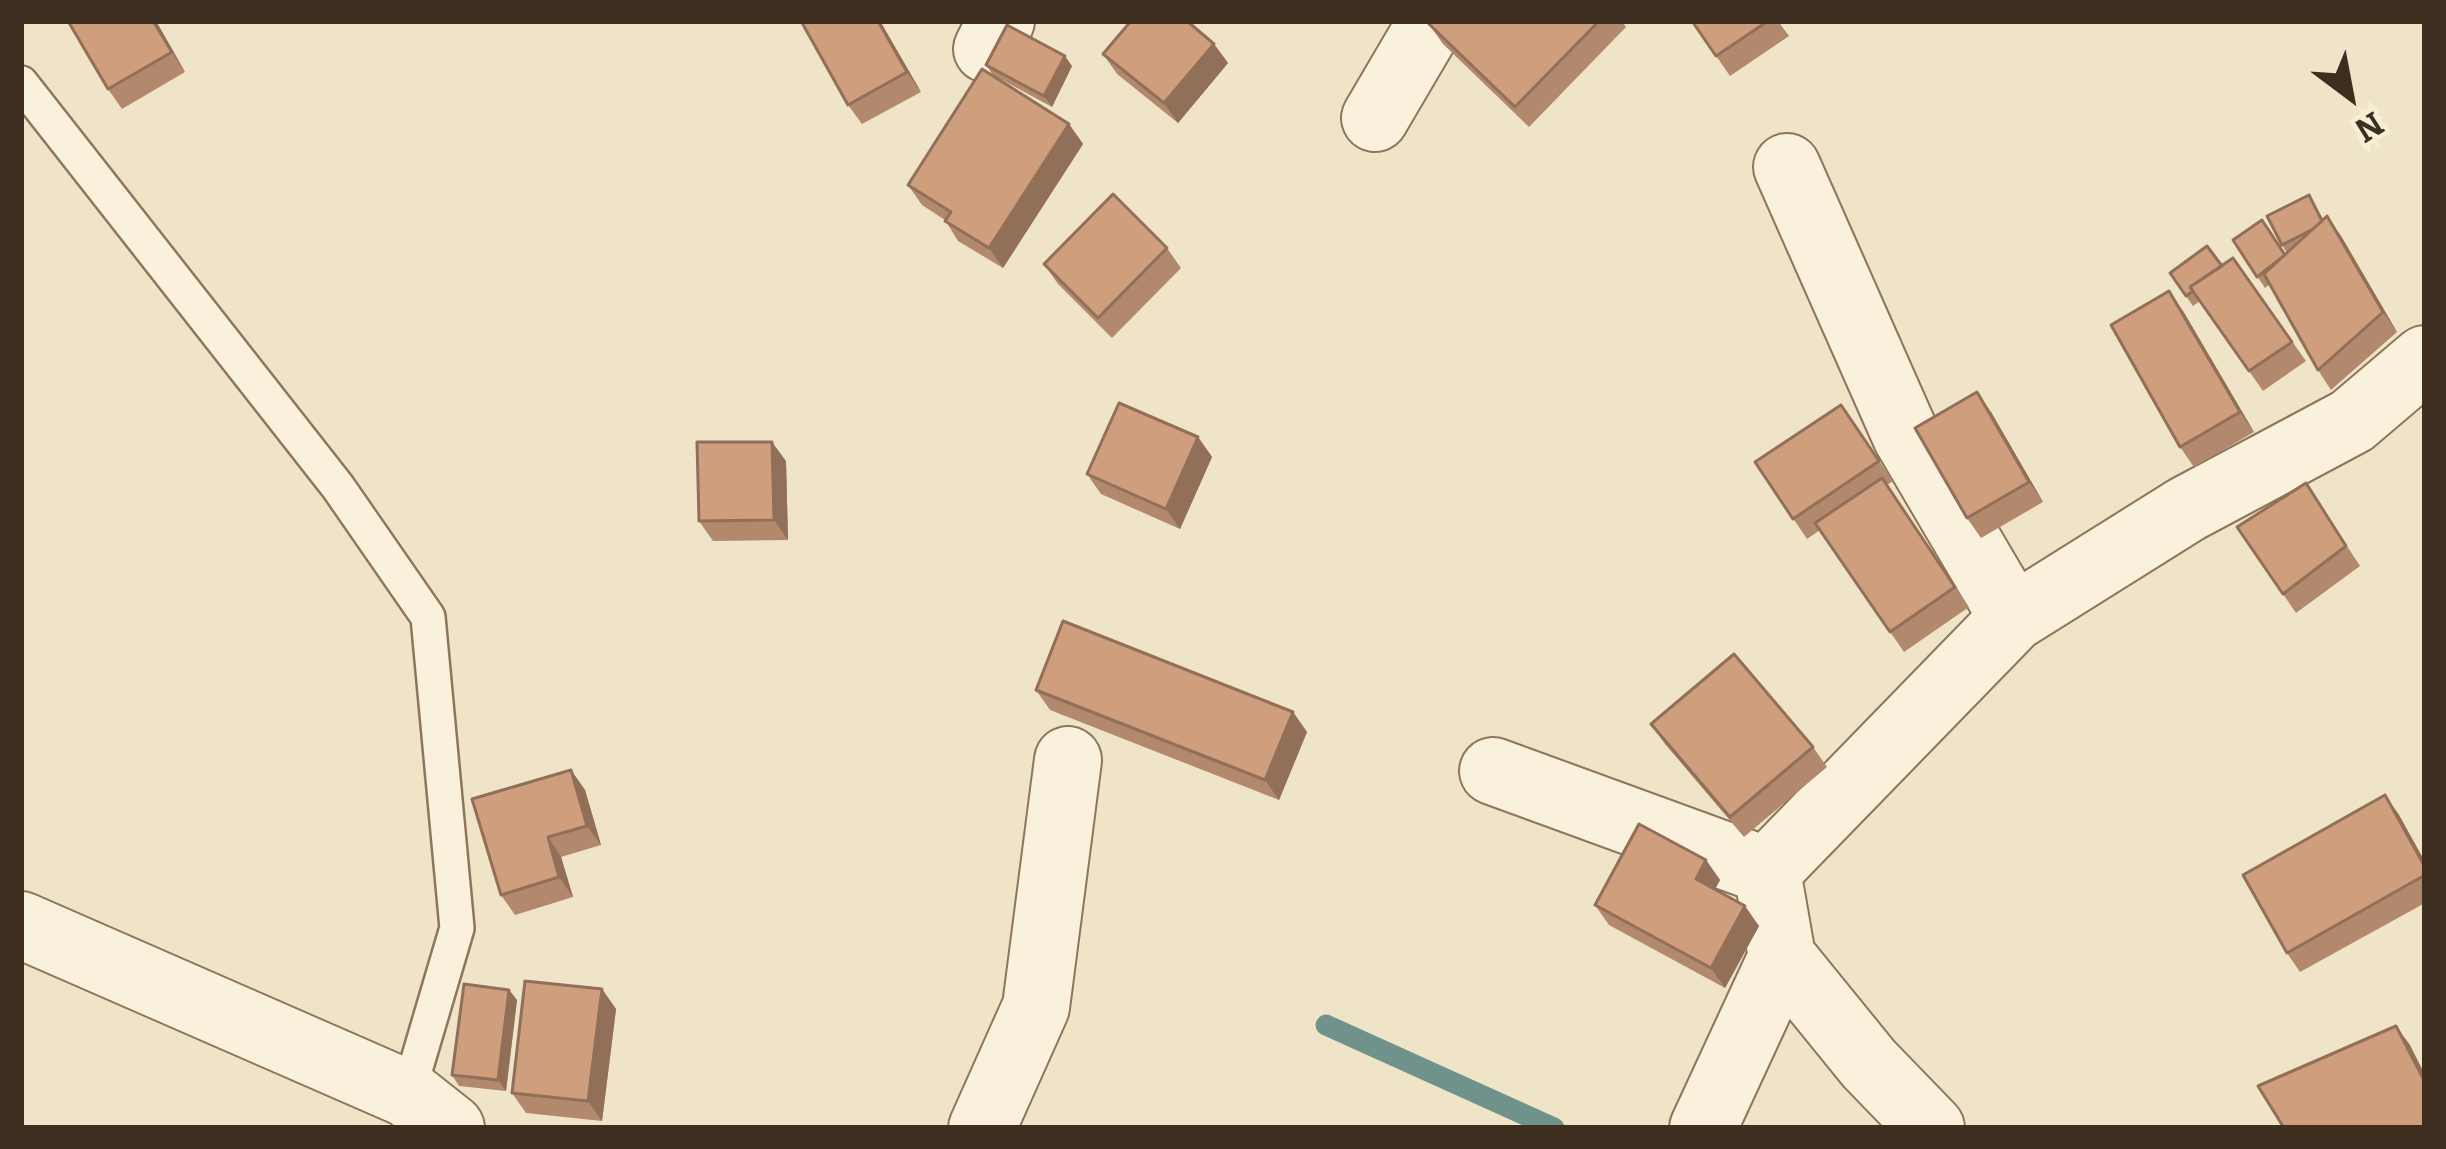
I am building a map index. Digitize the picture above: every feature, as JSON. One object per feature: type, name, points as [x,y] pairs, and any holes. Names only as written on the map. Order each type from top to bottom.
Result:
[{"type":"street","points":[[1375,118],[1432,21]]},
{"type":"street","points":[[1787,167],[1906,436],[2013,618]]},
{"type":"street","points":[[1767,871],[2013,618],[2187,509],[2352,422],[2425,359]]},
{"type":"street","points":[[982,1128],[1036,1007],[1068,760]]},
{"type":"street","points":[[1493,771],[1767,871]]},
{"type":"street","points":[[1767,871],[1782,958],[1869,1064],[1931,1128]]},
{"type":"street","points":[[21,926],[430,1111]]},
{"type":"street","points":[[1703,1128],[1782,958]]},
{"type":"lane","points":[[21,83],[338,487],[428,617],[457,928],[430,1111]]},
{"type":"building","points":[[68,21],[153,21],[172,52],[108,89]]},
{"type":"building","points":[[801,21],[878,21],[907,72],[848,105]]},
{"type":"building","points":[[1131,21],[1187,21],[1214,44],[1164,103],[1103,54]]},
{"type":"building","points":[[1599,21],[1515,107],[1429,24]]},
{"type":"building","points":[[1692,21],[1768,21],[1716,56]]},
{"type":"building","points":[[1007,25],[1065,56],[1044,96],[986,65]]},
{"type":"building","points":[[982,69],[1069,124],[989,248],[945,221],[951,212],[908,185]]},
{"type":"building","points":[[1113,194],[1167,248],[1098,318],[1044,264]]},
{"type":"building","points":[[2309,195],[2322,221],[2282,245],[2267,216]]},
{"type":"building","points":[[2327,216],[2383,312],[2318,370],[2264,274]]},
{"type":"building","points":[[2262,220],[2285,255],[2257,277],[2233,240]]},
{"type":"building","points":[[2207,246],[2222,266],[2190,287],[2193,291],[2186,296],[2170,273]]},
{"type":"building","points":[[2233,258],[2292,342],[2249,371],[2190,287]]},
{"type":"building","points":[[2169,291],[2240,412],[2180,447],[2111,325]]},
{"type":"building","points":[[1977,392],[2029,482],[1967,518],[1915,428]]},
{"type":"building","points":[[1119,403],[1198,437],[1166,509],[1087,474]]},
{"type":"building","points":[[1841,405],[1879,461],[1793,519],[1755,462]]},
{"type":"building","points":[[697,442],[772,442],[774,520],[699,521]]},
{"type":"building","points":[[1882,478],[1955,587],[1890,632],[1815,523]]},
{"type":"building","points":[[2306,483],[2346,546],[2283,594],[2237,527]]},
{"type":"building","points":[[1063,621],[1293,712],[1265,780],[1036,690]]},
{"type":"building","points":[[1734,654],[1813,747],[1730,817],[1651,724]]},
{"type":"building","points":[[571,770],[587,826],[548,837],[559,877],[501,895],[472,799]]},
{"type":"building","points":[[2385,795],[2425,875],[2287,953],[2243,875]]},
{"type":"building","points":[[1639,824],[1706,860],[1696,879],[1745,906],[1711,968],[1595,905]]},
{"type":"building","points":[[525,981],[602,989],[588,1101],[512,1093]]},
{"type":"building","points":[[464,984],[509,990],[498,1080],[452,1075]]},
{"type":"building","points":[[2396,1026],[2425,1082],[2425,1128],[2284,1128],[2258,1086]]},
{"type":"waterway","points":[[1326,1025],[1554,1128]]}]
